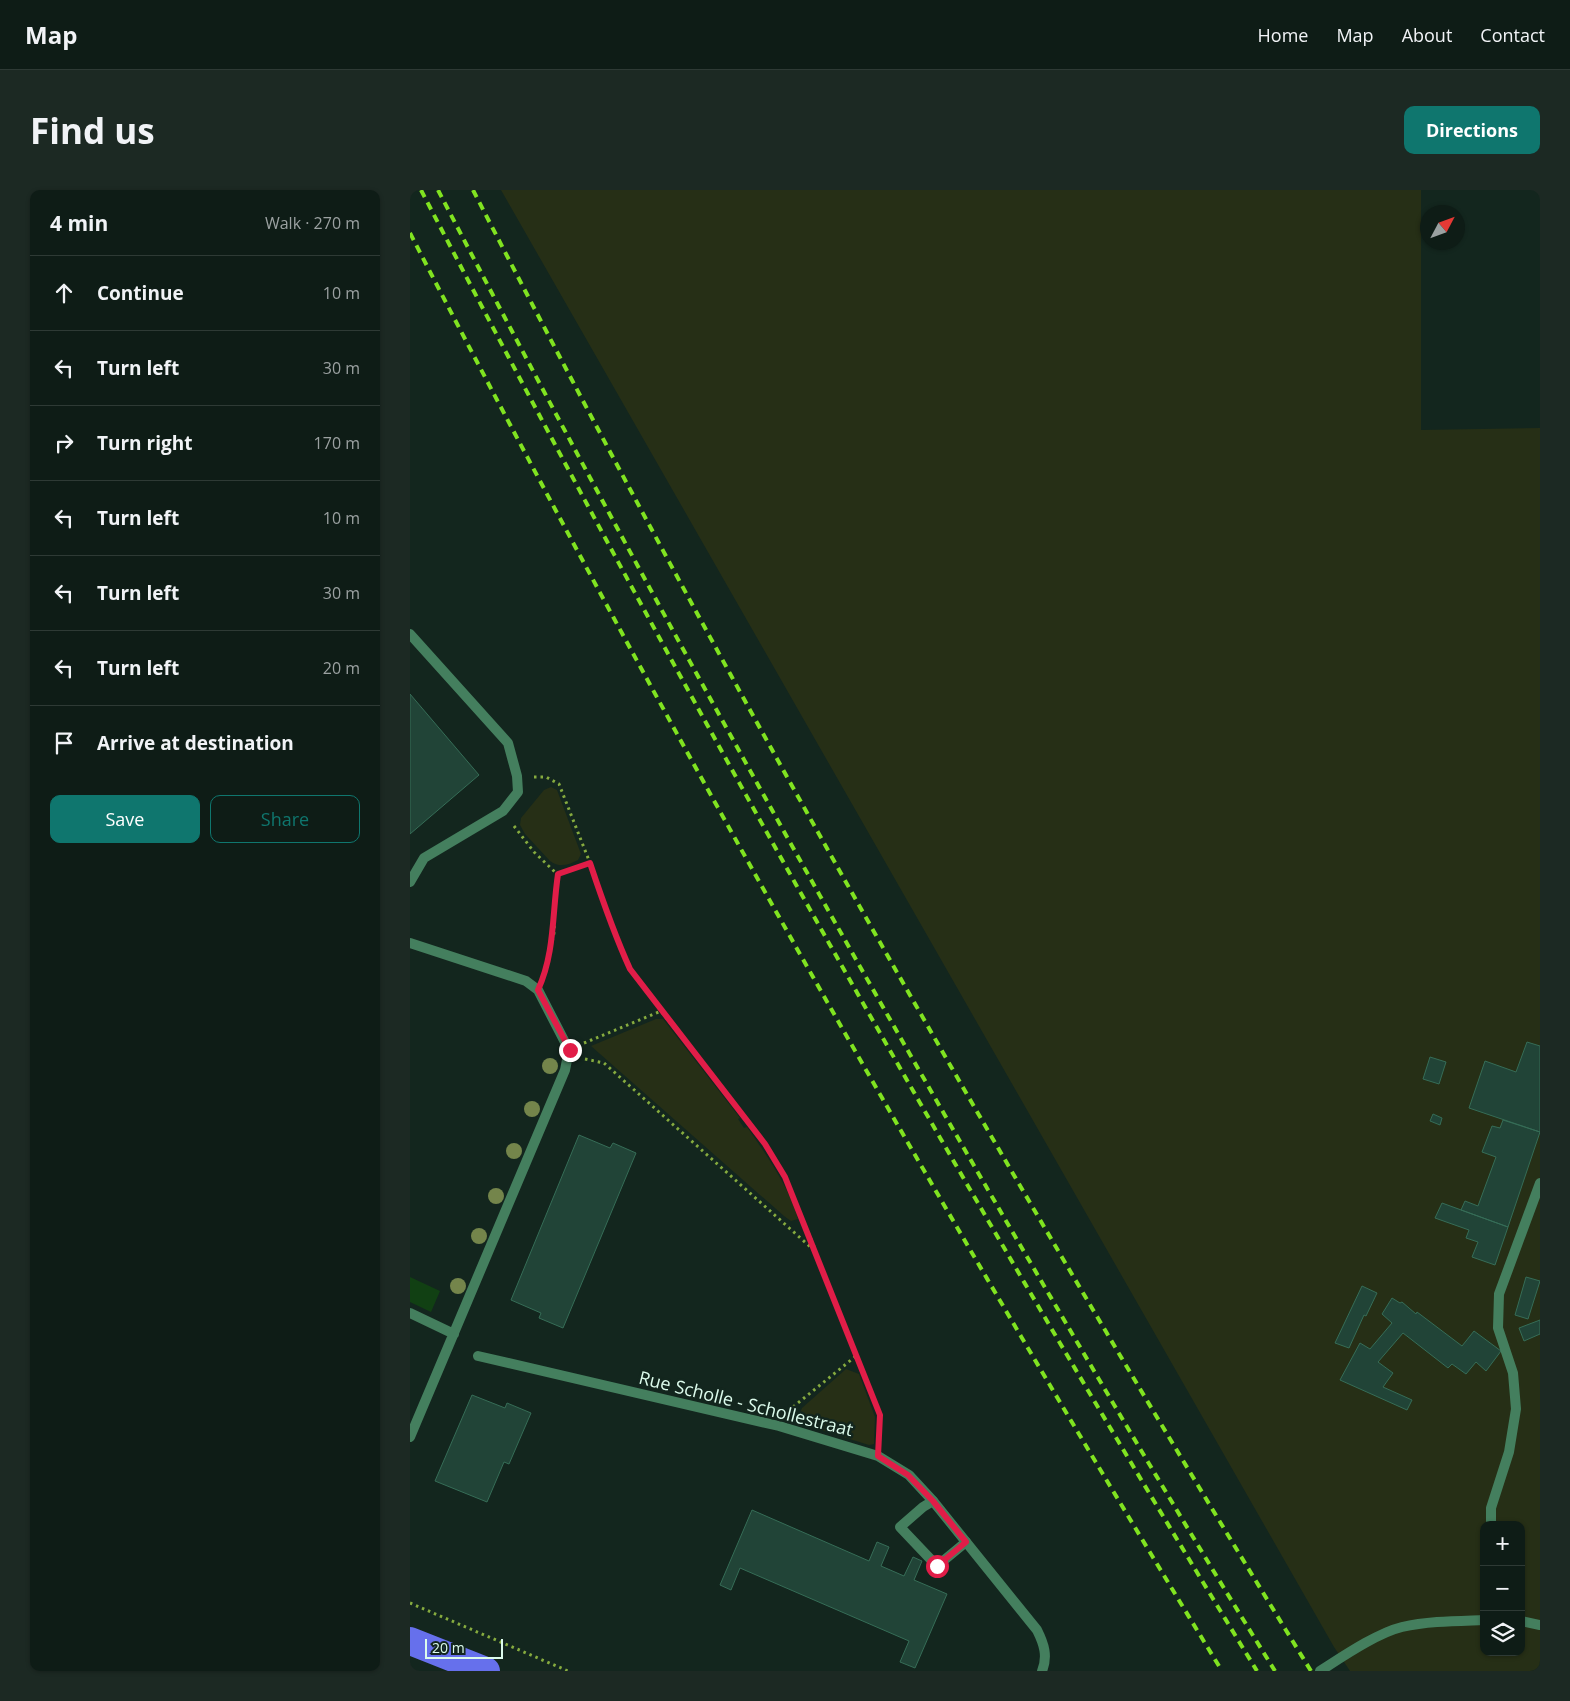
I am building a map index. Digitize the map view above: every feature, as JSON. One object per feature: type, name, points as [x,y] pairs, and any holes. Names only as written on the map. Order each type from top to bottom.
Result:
[{"type":"highway","points":[[410,1641],[486,1671]]},
{"type":"street","points":[[410,634],[508,743],[517,776],[518,792],[503,811],[424,858],[410,882]]},
{"type":"street","points":[[410,942],[514,976],[538,990],[570,1050],[565,1070],[410,1437]]},
{"type":"street","points":[[1492,1521],[1491,1508],[1509,1452],[1516,1409],[1513,1373],[1498,1328],[1499,1294],[1540,1183]]},
{"type":"street","points":[[410,1314],[454,1334]]},
{"type":"street","name":"Rue Scholle - Schollestraat","points":[[478,1356],[779,1426],[878,1456],[908,1475],[933,1501],[1037,1630],[1045,1647],[1046,1662],[1042,1671]]},
{"type":"street","points":[[933,1501],[900,1527],[937,1566],[966,1542]]},
{"type":"street","points":[[1320,1671],[1366,1643],[1400,1627],[1426,1623],[1480,1620]]},
{"type":"street","points":[[1525,1622],[1540,1625]]},
{"type":"path","points":[[517,776],[546,777],[559,784],[590,863],[610,923],[630,969],[765,1144],[785,1177],[880,1415],[878,1456]]},
{"type":"path","points":[[503,811],[534,852],[558,874]]},
{"type":"path","points":[[558,874],[590,863]]},
{"type":"path","points":[[538,990],[545,976],[554,933],[555,894],[558,874]]},
{"type":"path","points":[[583,1044],[662,1011]]},
{"type":"path","points":[[584,1058],[604,1063],[815,1250]]},
{"type":"path","points":[[779,1426],[786,1413],[856,1356]]},
{"type":"path","points":[[410,1603],[568,1671]]},
{"type":"shaded area","points":[[501,190],[1421,190],[1421,430],[1540,428],[1540,1671],[1350,1671],[1334,1647]]},
{"type":"shaded area","points":[[551,787],[557,790],[581,854],[578,860],[564,865],[550,861],[525,834],[520,825],[521,818],[544,790]]},
{"type":"shaded area","points":[[656,1019],[663,1019],[740,1118],[738,1119],[744,1128],[747,1127],[783,1183],[798,1219],[791,1221],[784,1216],[591,1046]]},
{"type":"shaded area","points":[[410,1277],[440,1291],[431,1312],[410,1302]]},
{"type":"shaded area","points":[[846,1369],[859,1374],[875,1417],[874,1444],[869,1445],[805,1425],[801,1421],[799,1415],[802,1408]]},
{"type":"building","points":[[410,694],[479,775],[410,834]]},
{"type":"building","points":[[1527,1042],[1540,1046],[1540,1132],[1469,1108],[1485,1061],[1516,1072]]},
{"type":"building","points":[[1430,1057],[1446,1062],[1439,1084],[1423,1079]]},
{"type":"building","points":[[1433,1114],[1442,1118],[1440,1125],[1430,1121]]},
{"type":"building","points":[[1503,1120],[1540,1132],[1508,1227],[1461,1210],[1465,1201],[1478,1206],[1496,1157],[1482,1152],[1492,1126],[1500,1128]]},
{"type":"building","points":[[579,1135],[610,1148],[613,1143],[636,1153],[563,1328],[539,1318],[541,1313],[511,1300]]},
{"type":"building","points":[[1442,1203],[1508,1227],[1495,1265],[1472,1257],[1478,1242],[1466,1238],[1469,1230],[1435,1218]]},
{"type":"building","points":[[1526,1277],[1540,1281],[1528,1319],[1515,1315]]},
{"type":"building","points":[[1362,1286],[1377,1293],[1366,1316],[1364,1315],[1349,1348],[1335,1343]]},
{"type":"building","points":[[1392,1298],[1400,1303],[1402,1302],[1416,1314],[1417,1312],[1462,1346],[1474,1331],[1501,1351],[1486,1371],[1476,1362],[1466,1374],[1452,1364],[1448,1368],[1403,1333],[1378,1362],[1393,1373],[1383,1387],[1412,1400],[1407,1410],[1340,1380],[1360,1343],[1370,1349],[1392,1323],[1382,1314]]},
{"type":"building","points":[[1540,1320],[1540,1334],[1524,1341],[1519,1328]]},
{"type":"building","points":[[472,1395],[505,1408],[507,1403],[531,1413],[509,1464],[504,1462],[487,1502],[435,1481]]},
{"type":"building","points":[[752,1510],[869,1561],[877,1542],[889,1547],[881,1566],[904,1576],[913,1557],[922,1561],[914,1580],[947,1594],[915,1668],[900,1662],[909,1641],[740,1568],[731,1590],[720,1585]]},
{"type":"railway","points":[[421,190],[620,566],[826,938],[1038,1306],[1257,1671]]},
{"type":"railway","points":[[438,190],[578,455],[793,848],[1016,1238],[1176,1509],[1275,1671]]},
{"type":"railway","points":[[473,190],[671,566],[878,938],[1091,1307],[1311,1671]]},
{"type":"railway","points":[[410,233],[505,416],[603,598],[803,959],[1009,1317],[1222,1671]]},
{"type":"route","points":[[570,1050],[538,990],[545,976],[554,933],[555,894],[558,874],[590,863],[604,908],[630,969],[765,1144],[785,1177],[880,1415],[878,1456],[908,1475],[933,1501],[966,1542],[937,1566]]}]
